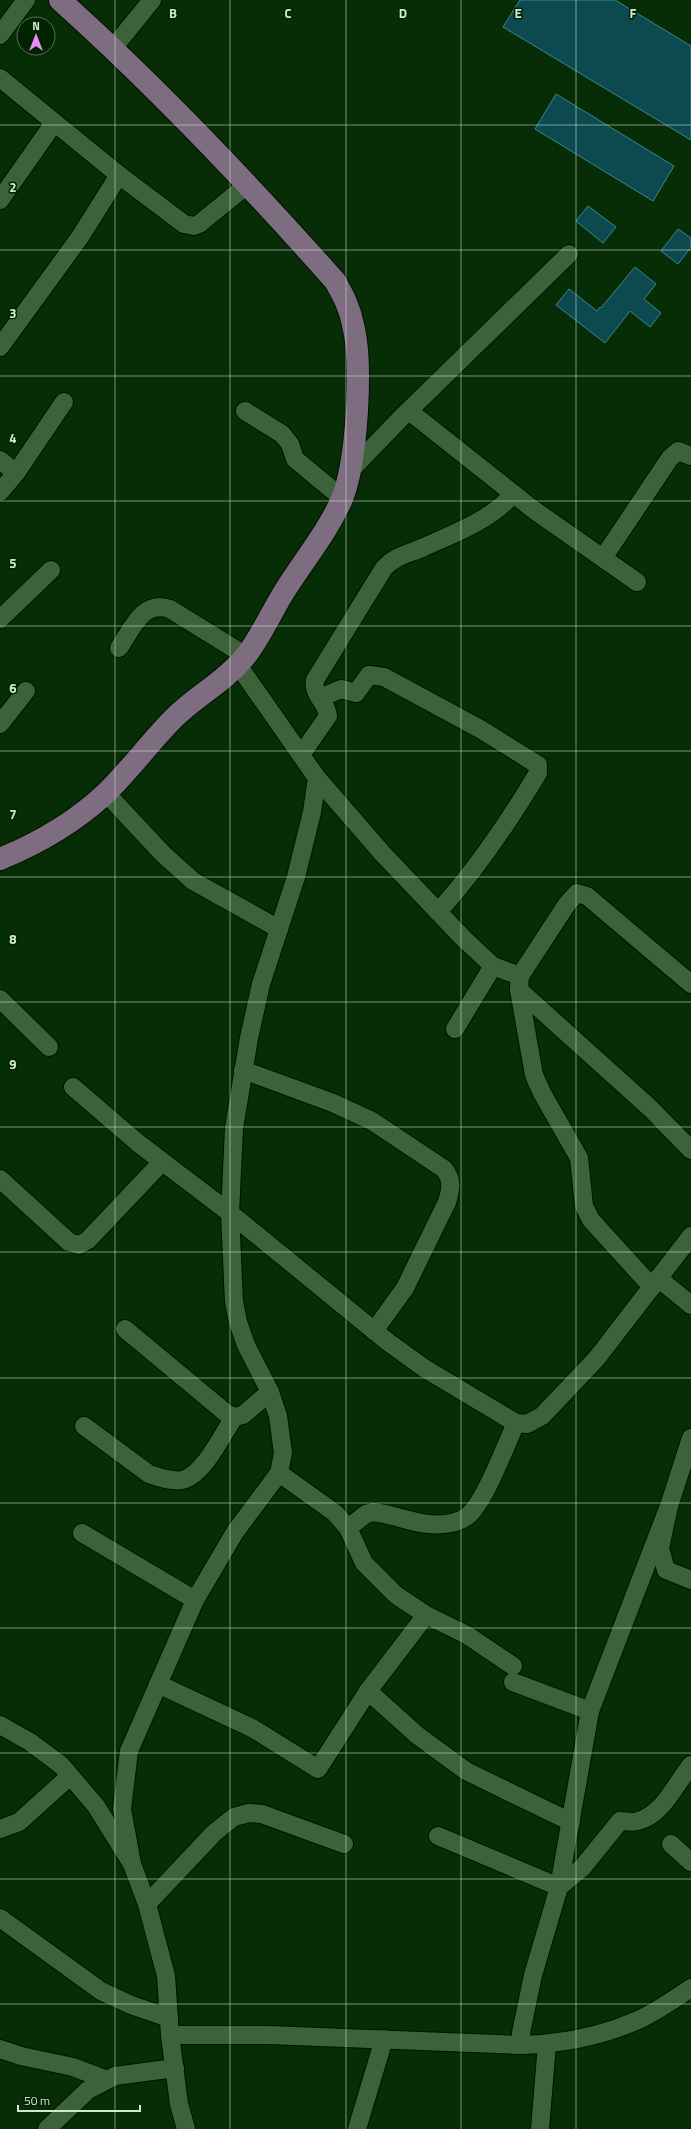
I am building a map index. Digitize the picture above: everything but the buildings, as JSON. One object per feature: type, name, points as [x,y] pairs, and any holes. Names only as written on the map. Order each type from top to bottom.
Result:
[{"type":"main road","points":[[0,859],[46,838],[68,825],[106,794],[174,718],[242,660],[289,583],[327,527],[342,498],[350,471],[359,362],[354,326],[346,300],[335,281],[203,136],[113,48],[60,0]]},
{"type":"street","points":[[0,35],[26,0]]},
{"type":"street","points":[[113,48],[152,0]]},
{"type":"street","points":[[0,78],[118,175],[181,222],[188,225],[199,224],[247,184]]},
{"type":"street","points":[[0,200],[54,123]]},
{"type":"street","points":[[0,347],[80,237],[118,175]]},
{"type":"street","points":[[350,471],[409,410],[569,254]]},
{"type":"street","points":[[0,492],[16,473],[64,402]]},
{"type":"street","points":[[409,410],[513,494],[637,582]]},
{"type":"street","points":[[245,411],[282,434],[290,444],[295,459],[342,498]]},
{"type":"street","points":[[603,558],[670,458],[678,451],[691,456]]},
{"type":"street","points":[[0,460],[16,473]]},
{"type":"street","points":[[301,755],[328,718],[327,710],[314,688],[315,680],[384,568],[397,556],[423,548],[493,514],[513,494]]},
{"type":"street","points":[[0,620],[52,570]]},
{"type":"street","points":[[119,648],[140,616],[151,607],[162,606],[170,609],[242,660],[317,778],[382,852],[438,912],[493,966],[519,983],[650,1108],[691,1150]]},
{"type":"street","points":[[320,698],[343,689],[356,693],[369,674],[380,676],[482,730],[538,765],[538,773],[502,832],[466,881],[438,912]]},
{"type":"street","points":[[0,724],[26,691]]},
{"type":"street","points":[[186,2129],[179,2104],[174,2068],[169,2026],[166,1976],[147,1904],[132,1864],[122,1809],[129,1751],[195,1600],[235,1532],[279,1473],[283,1453],[282,1434],[270,1392],[246,1345],[238,1322],[234,1302],[230,1213],[234,1128],[243,1070],[261,984],[296,877],[312,812],[317,778]]},
{"type":"street","points":[[106,794],[163,854],[193,881],[279,929]]},
{"type":"street","points":[[691,984],[591,899],[583,894],[577,893],[567,904],[519,983],[534,1075],[542,1093],[579,1158],[584,1206],[591,1220],[655,1283],[691,1305]]},
{"type":"street","points":[[455,1029],[493,966]]},
{"type":"street","points":[[0,999],[49,1047]]},
{"type":"street","points":[[243,1070],[333,1103],[372,1121],[444,1169],[450,1175],[452,1187],[441,1215],[405,1288],[374,1331]]},
{"type":"street","points":[[73,1087],[138,1143],[230,1213],[374,1331],[424,1368],[516,1423],[527,1424],[542,1416],[597,1358],[691,1236]]},
{"type":"street","points":[[0,1179],[69,1242],[79,1245],[88,1240],[162,1162]]},
{"type":"street","points":[[125,1328],[226,1413],[234,1417],[242,1415],[270,1392]]},
{"type":"street","points":[[84,1426],[149,1474],[161,1478],[182,1480],[202,1467],[234,1417]]},
{"type":"street","points":[[348,1528],[366,1514],[374,1512],[427,1524],[446,1524],[466,1517],[473,1511],[489,1481],[516,1423]]},
{"type":"street","points":[[521,2045],[521,2034],[533,1976],[559,1887],[590,1711],[669,1506],[691,1438]]},
{"type":"street","points":[[279,1473],[335,1513],[348,1528],[364,1563],[396,1595],[426,1615],[467,1635],[513,1674],[590,1711]]},
{"type":"street","points":[[669,1506],[660,1548],[662,1560],[666,1570],[691,1580]]},
{"type":"street","points":[[82,1533],[195,1600]]},
{"type":"street","points":[[158,1684],[252,1728],[318,1769],[368,1691],[426,1615]]},
{"type":"street","points":[[368,1691],[417,1736],[466,1771],[571,1822]]},
{"type":"street","points":[[0,1725],[36,1746],[61,1765],[96,1806],[132,1864]]},
{"type":"street","points":[[559,1887],[582,1868],[620,1821],[639,1821],[662,1808],[679,1779],[691,1765]]},
{"type":"street","points":[[0,1829],[19,1822],[70,1776]]},
{"type":"street","points":[[147,1904],[214,1833],[234,1817],[249,1813],[262,1814],[344,1844]]},
{"type":"street","points":[[438,1836],[559,1887]]},
{"type":"street","points":[[671,1844],[691,1862]]},
{"type":"street","points":[[0,1918],[102,1991],[169,2026],[269,2035],[521,2045],[547,2044],[604,2032],[638,2020],[691,1988]]},
{"type":"street","points":[[357,2129],[384,2039]]},
{"type":"street","points":[[540,2129],[547,2044]]},
{"type":"street","points":[[0,2049],[21,2056],[73,2067],[106,2080]]},
{"type":"street","points":[[47,2129],[88,2090],[106,2080],[115,2076],[174,2068]]}]
